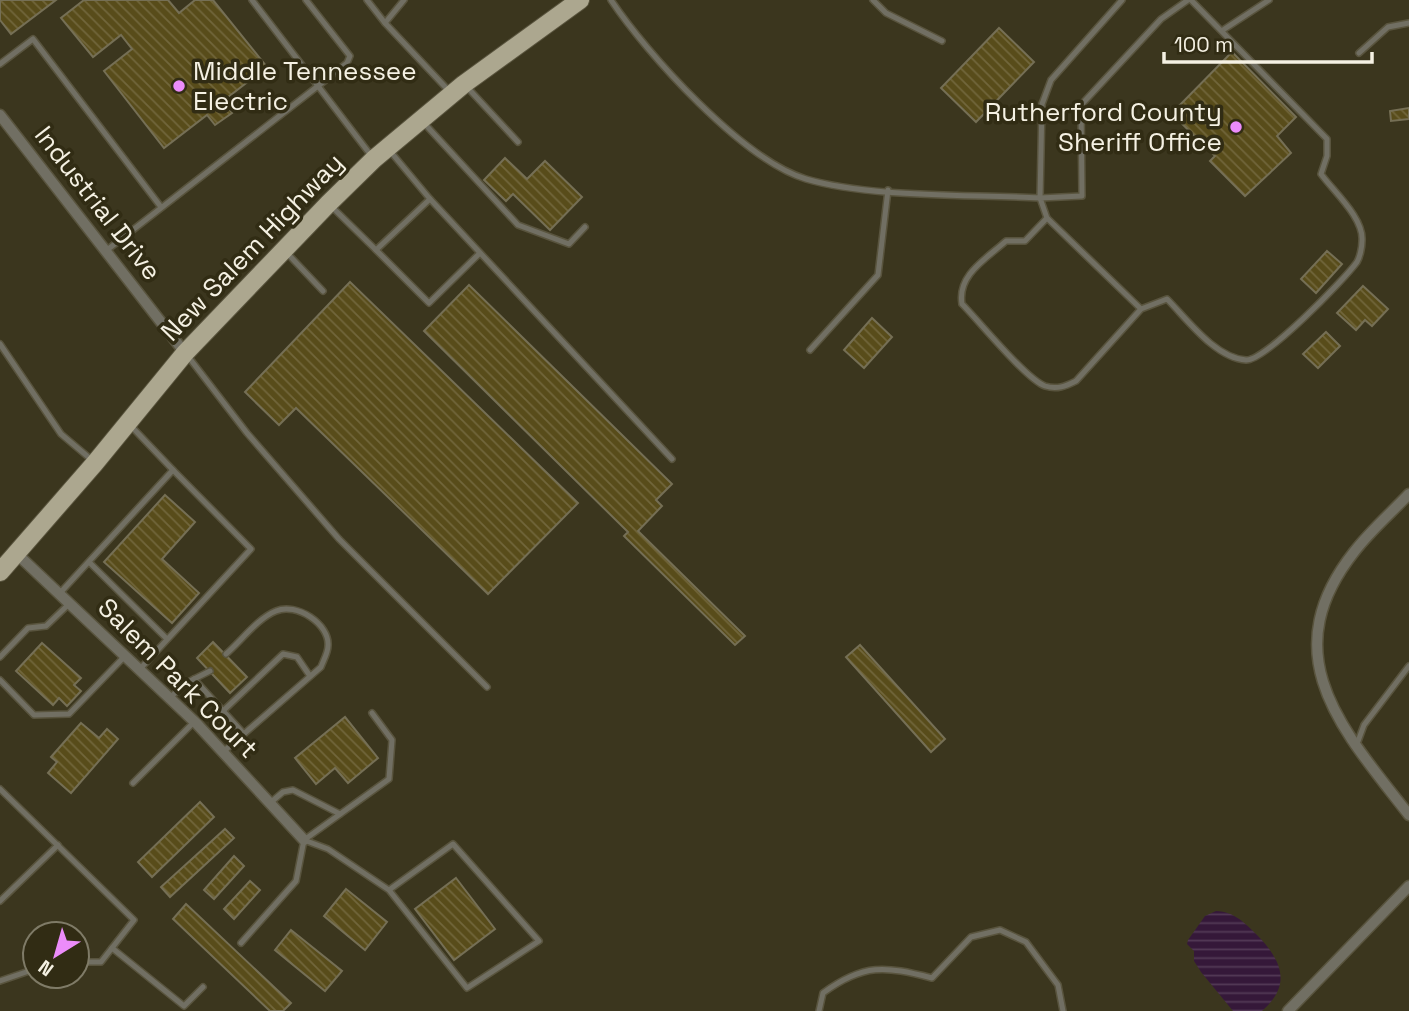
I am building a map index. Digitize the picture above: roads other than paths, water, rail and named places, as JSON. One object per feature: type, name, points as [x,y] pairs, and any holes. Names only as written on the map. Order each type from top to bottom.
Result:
[{"type":"main road","name":"New Salem Highway","points":[[0,572],[95,463],[185,353],[328,204],[381,154],[458,89],[580,0]]},
{"type":"street","name":"Industrial Drive","points":[[0,115],[185,353]]},
{"type":"street","points":[[1409,494],[1354,552],[1328,590],[1317,628],[1315,655],[1326,692],[1356,746],[1409,815]]},
{"type":"street","name":"Salem Park Court","points":[[16,554],[194,722],[304,840]]},
{"type":"street","points":[[1288,1011],[1409,886]]},
{"type":"lane","points":[[252,0],[318,86],[381,154],[430,199],[672,459]]},
{"type":"lane","points":[[107,250],[347,63],[350,56],[306,0]]},
{"type":"lane","points":[[367,0],[384,23],[518,142]]},
{"type":"lane","points":[[384,23],[404,0]]},
{"type":"lane","points":[[611,0],[633,32],[730,132],[803,178],[888,190],[1040,198],[1082,196],[1080,105],[1161,19],[1190,0],[1223,30],[1327,139],[1327,156],[1321,174],[1356,219],[1363,239],[1358,260],[1300,322],[1262,355],[1249,360],[1231,357],[1167,299],[1141,309],[1069,384],[1062,388],[1043,386],[1025,370],[962,304],[960,290],[965,278],[1006,241],[1025,240],[1047,218]]},
{"type":"lane","points":[[873,0],[886,13],[942,41]]},
{"type":"lane","points":[[1122,0],[1115,3],[1051,80],[1042,104],[1040,198],[1047,218],[1141,309]]},
{"type":"lane","points":[[1223,30],[1269,0]]},
{"type":"lane","points":[[1359,53],[1388,27],[1409,23]]},
{"type":"lane","points":[[0,64],[33,39],[161,207]]},
{"type":"lane","points":[[421,119],[518,225],[569,244],[585,228]]},
{"type":"lane","points":[[810,350],[878,275],[888,190]]},
{"type":"lane","points":[[376,250],[430,199]]},
{"type":"lane","points":[[328,204],[429,303],[480,253]]},
{"type":"lane","points":[[284,249],[323,291]]},
{"type":"lane","points":[[0,344],[61,434],[95,463]]},
{"type":"lane","points":[[185,353],[247,433],[339,539],[487,687]]},
{"type":"lane","points":[[128,423],[251,549],[139,670]]},
{"type":"lane","points":[[60,593],[173,470]]},
{"type":"lane","points":[[90,563],[167,639]]},
{"type":"lane","points":[[0,657],[28,628],[46,626],[70,603]]},
{"type":"lane","points":[[223,752],[321,667],[329,648],[327,637],[319,625],[297,609],[273,612],[226,654]]},
{"type":"lane","points":[[223,711],[283,654],[297,657],[310,676]]},
{"type":"lane","points":[[0,680],[34,715],[69,714],[125,656]]},
{"type":"lane","points":[[1356,746],[1364,725],[1409,666]]},
{"type":"lane","points":[[169,698],[184,684],[210,671]]},
{"type":"lane","points":[[194,679],[244,734]]},
{"type":"lane","points":[[241,943],[296,881],[304,840],[389,779],[392,740],[372,713]]},
{"type":"lane","points":[[133,783],[194,722]]},
{"type":"lane","points":[[0,789],[134,920],[101,962],[91,962]]},
{"type":"lane","points":[[270,803],[283,792],[293,790],[340,814]]},
{"type":"lane","points":[[304,840],[328,849],[389,890],[467,988],[539,941],[453,844],[389,890]]},
{"type":"lane","points":[[0,901],[58,845]]},
{"type":"lane","points":[[819,1011],[823,993],[848,974],[897,969],[932,978],[971,937],[1000,930],[1026,942],[1058,985],[1063,1011]]},
{"type":"lane","points":[[112,948],[184,1006],[203,987]]},
{"type":"lane","points":[[0,981],[21,974]]},
{"type":"place","name":"Middle Tennessee Electric","points":[[179,86]]},
{"type":"place","name":"Rutherford County Sheriff Office","points":[[1236,127]]}]
